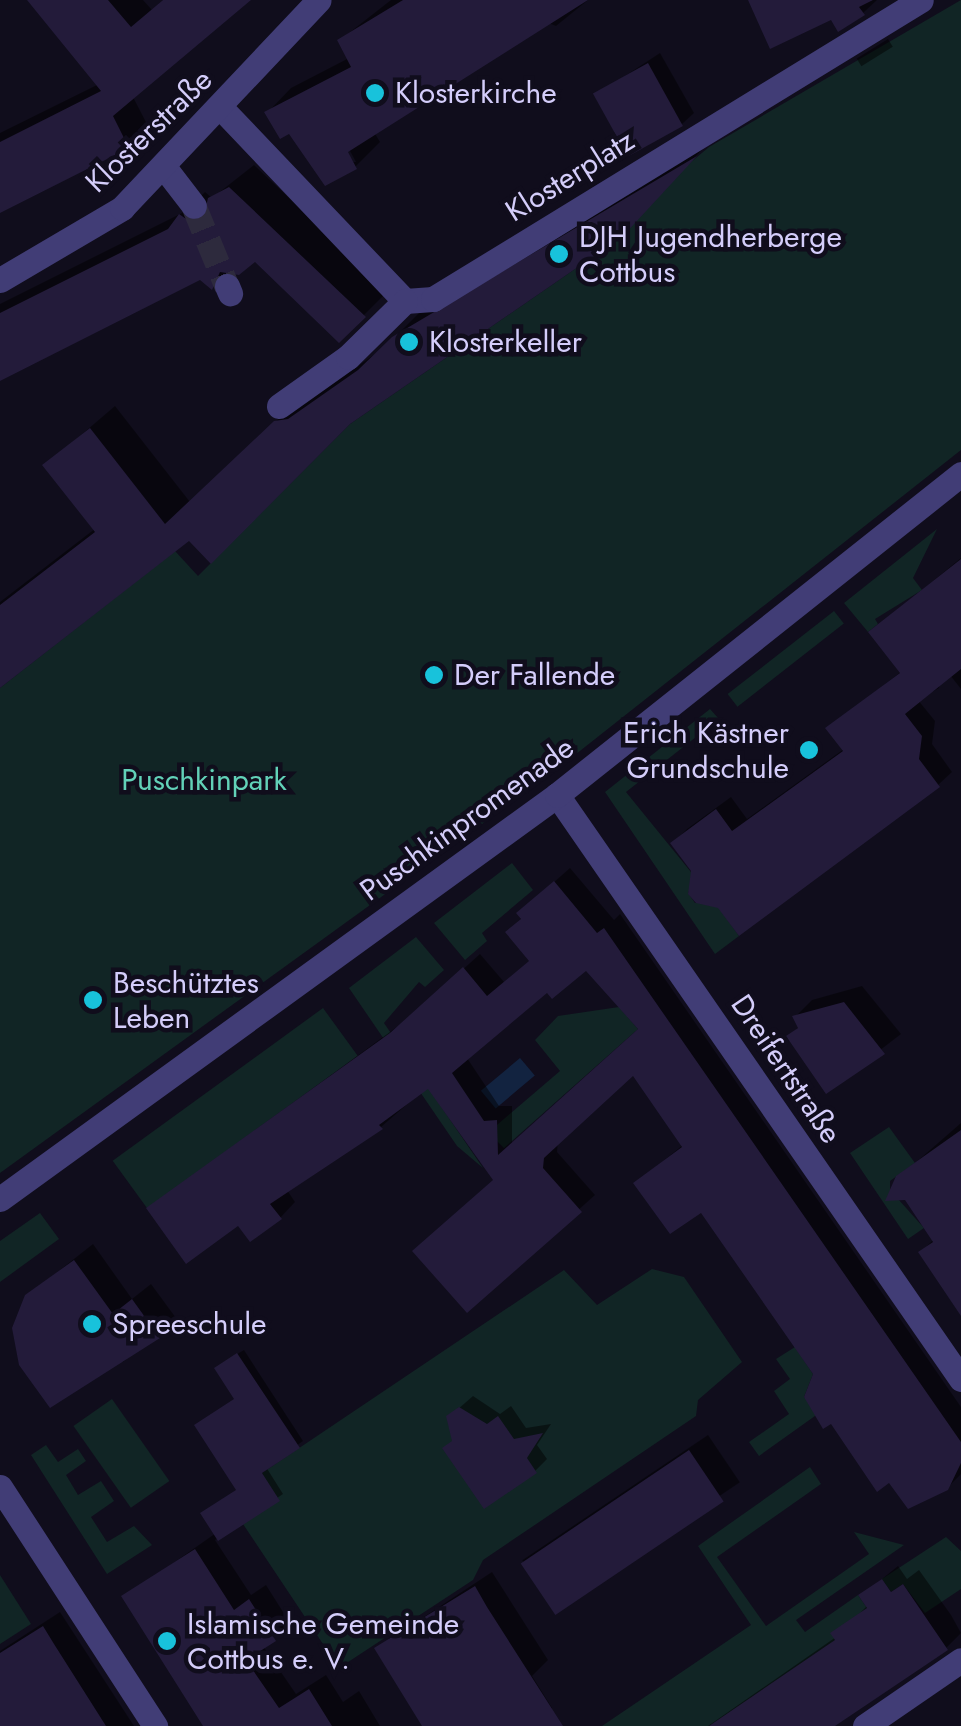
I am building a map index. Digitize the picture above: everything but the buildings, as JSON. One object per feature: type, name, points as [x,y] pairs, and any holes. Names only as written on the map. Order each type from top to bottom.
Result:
[{"type":"street","name":"Klosterstraße","points":[[0,280],[122,208],[222,109],[287,28],[319,0]]},
{"type":"street","name":"Klosterplatz","points":[[406,301],[433,299],[921,0]]},
{"type":"street","points":[[222,109],[406,301],[348,357],[279,406]]},
{"type":"street","points":[[164,167],[194,206]]},
{"type":"street","name":"Puschkinpromenade","points":[[0,1199],[557,795],[961,474]]},
{"type":"street","name":"Dreifertstraße","points":[[557,795],[961,1379]]},
{"type":"street","points":[[0,1487],[155,1726]]},
{"type":"street","points":[[865,1726],[961,1660]]},
{"type":"green space","name":"Puschkinpark","points":[[961,0],[961,450],[547,777],[0,1173],[0,688],[175,551],[198,576],[350,424],[623,236],[666,183],[709,147]]},
{"type":"green space","points":[[937,529],[913,578],[922,590],[875,619],[878,624],[868,632],[844,603]]},
{"type":"green space","points":[[834,611],[844,624],[737,707],[728,694]]},
{"type":"green space","points":[[710,709],[719,719],[626,792],[695,877],[688,893],[695,903],[714,901],[739,936],[715,954],[605,792]]},
{"type":"green space","points":[[512,863],[533,890],[482,933],[487,941],[465,960],[434,923]]},
{"type":"green space","points":[[416,937],[444,970],[425,987],[419,982],[384,1023],[483,1168],[457,1146],[349,988]]},
{"type":"green space","points":[[619,1007],[638,1029],[504,1148],[493,1137],[497,1125],[560,1071],[535,1040],[558,1016]]},
{"type":"green space","points":[[323,1008],[358,1056],[147,1209],[113,1161]]},
{"type":"green space","points":[[889,1127],[915,1163],[890,1181],[890,1190],[924,1228],[908,1239],[850,1153]]},
{"type":"green space","points":[[40,1213],[59,1239],[0,1282],[0,1241]]},
{"type":"green space","points":[[652,1269],[684,1277],[742,1362],[698,1400],[696,1416],[483,1560],[473,1580],[339,1668],[243,1524],[262,1473],[564,1270],[597,1305]]},
{"type":"green space","points":[[795,1347],[813,1374],[804,1397],[822,1411],[759,1456],[749,1442],[789,1414],[774,1391],[790,1379],[776,1359]]},
{"type":"green space","points":[[112,1399],[169,1481],[131,1508],[73,1426]]},
{"type":"green space","points":[[46,1445],[58,1462],[78,1449],[86,1461],[66,1475],[78,1495],[101,1481],[114,1501],[91,1517],[107,1542],[134,1526],[152,1545],[107,1574],[31,1455]]},
{"type":"green space","points":[[810,1467],[821,1484],[717,1557],[766,1626],[869,1554],[854,1532],[904,1545],[796,1620],[805,1632],[858,1595],[867,1608],[844,1652],[709,1726],[602,1726],[751,1625],[698,1546]]},
{"type":"green space","points":[[946,1537],[961,1551],[961,1589],[925,1613],[903,1584],[891,1592],[882,1579]]},
{"type":"green space","points":[[0,1575],[31,1624],[0,1644]]},
{"type":"water","points":[[520,1058],[535,1076],[496,1108],[481,1091]]},
{"type":"tunnel","points":[[194,206],[227,286]]},
{"type":"place","name":"Klosterkirche","points":[[375,93]]},
{"type":"place","name":"DJH Jugendherberge Cottbus","points":[[559,254]]},
{"type":"place","name":"Klosterkeller","points":[[409,342]]},
{"type":"place","name":"Der Fallende","points":[[434,675]]},
{"type":"place","name":"Erich Kästner Grundschule","points":[[809,750]]},
{"type":"place","name":"Beschütztes Leben","points":[[93,1000]]},
{"type":"place","name":"Spreeschule","points":[[92,1324]]},
{"type":"place","name":"Islamische Gemeinde Cottbus e. V.","points":[[167,1641]]}]
